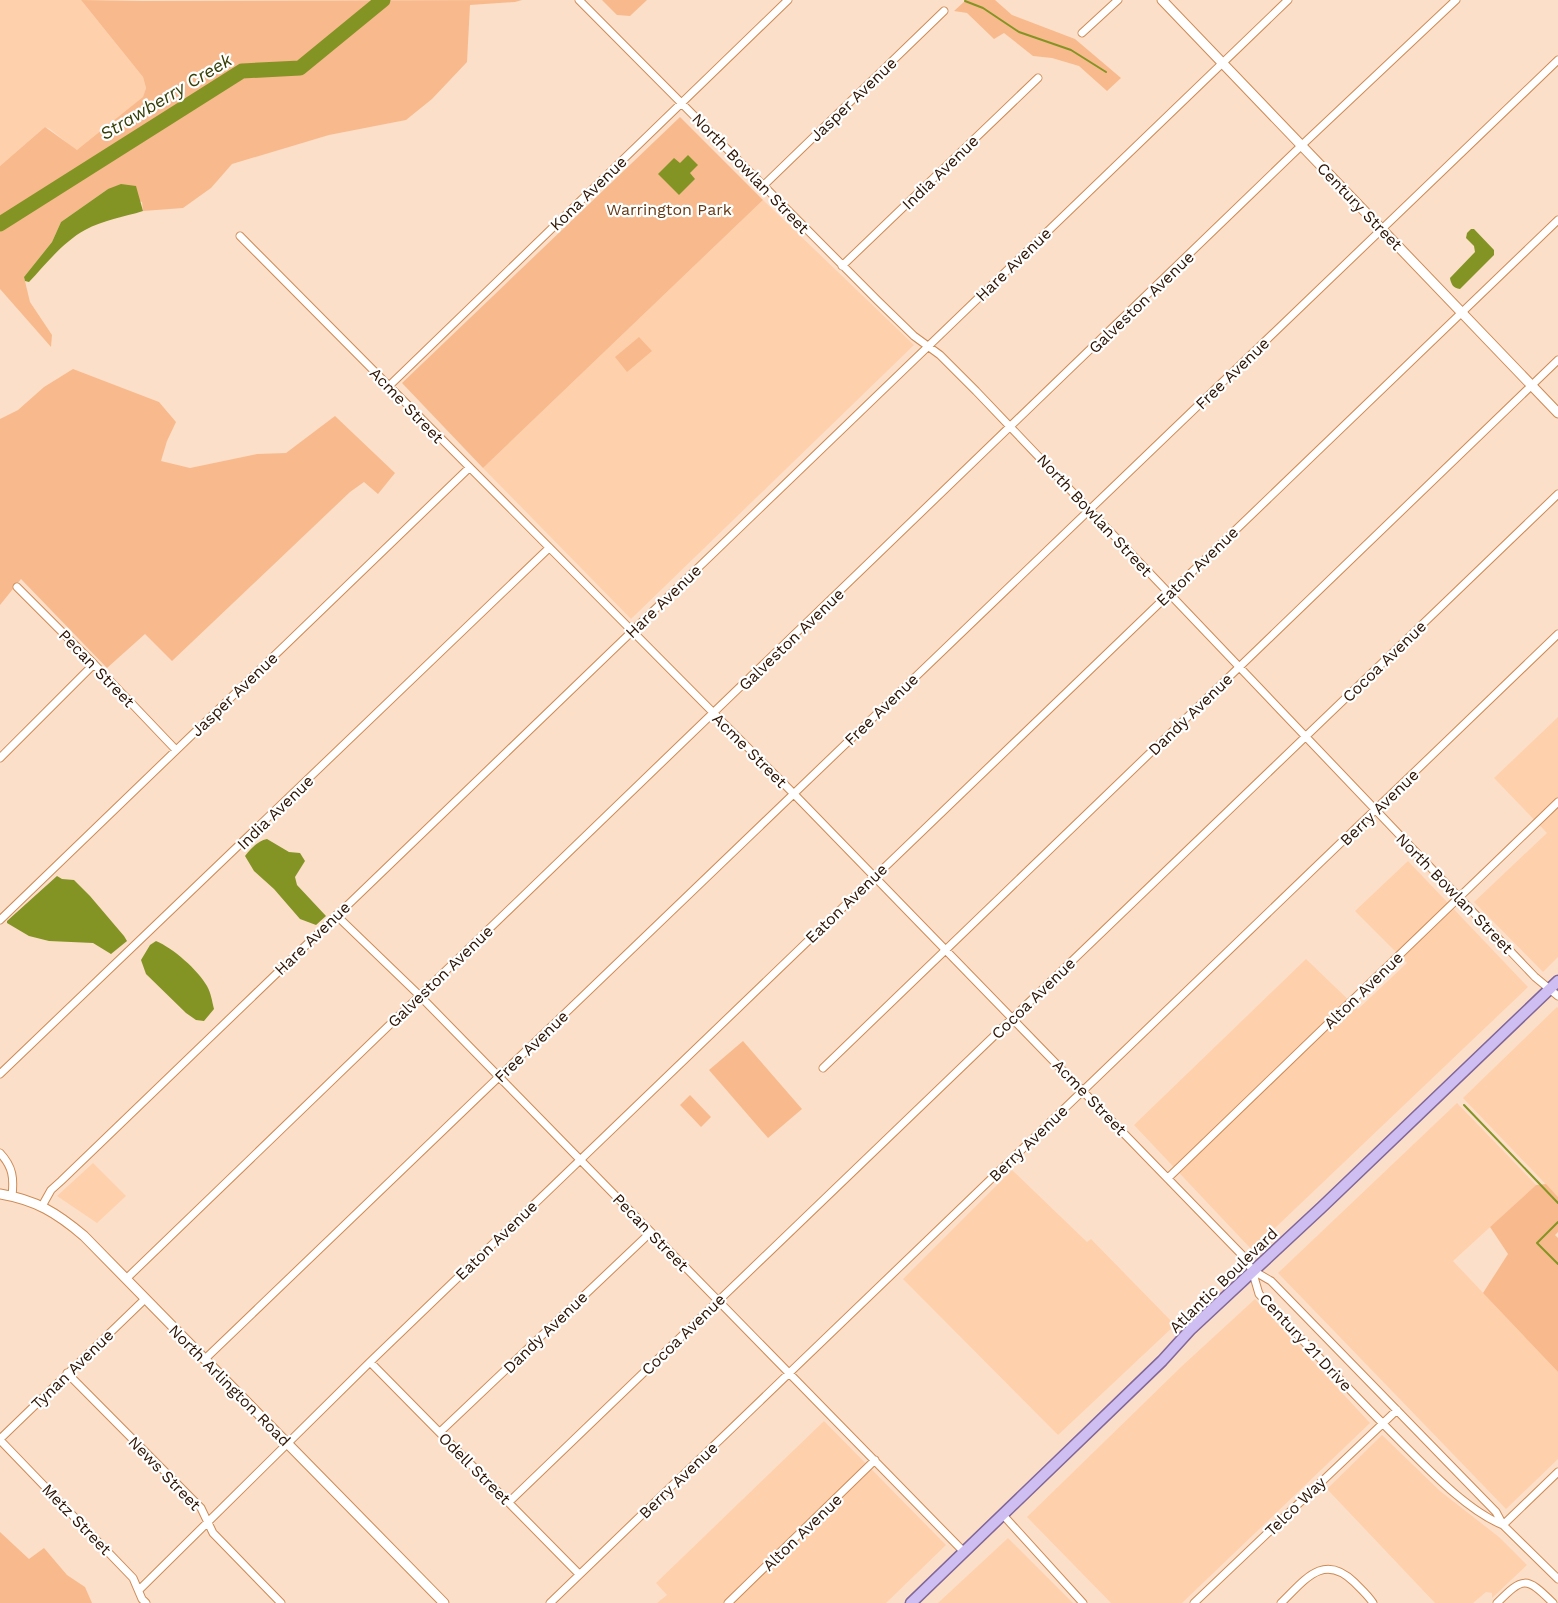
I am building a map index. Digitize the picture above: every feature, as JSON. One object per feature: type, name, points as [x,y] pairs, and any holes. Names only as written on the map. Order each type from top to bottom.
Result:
[{"type":"main road","name":"Century Street","points":[[1162,0],[1558,413]]},
{"type":"main road","name":"Atlantic Boulevard","points":[[911,1603],[1162,1361],[1191,1329],[1252,1270],[1555,989]]},
{"type":"main road","name":"North Arlington Road","points":[[0,1194],[28,1200],[65,1219],[444,1603]]},
{"type":"street","name":"North Bowlan Street","points":[[579,0],[842,266],[914,336],[940,354],[1535,977],[1555,989]]},
{"type":"street","name":"Kona Avenue","points":[[388,386],[788,0]]},
{"type":"street","points":[[1082,33],[1118,0]]},
{"type":"street","name":"Hare Avenue","points":[[42,1206],[51,1190],[1288,0]]},
{"type":"street","name":"Galveston Avenue","points":[[126,1279],[1456,0]]},
{"type":"street","name":"Jasper Avenue","points":[[763,186],[944,11]]},
{"type":"street","name":"Free Avenue","points":[[205,1359],[1558,60]]},
{"type":"street","name":"India Avenue","points":[[842,266],[1038,78]]},
{"type":"street","name":"Eaton Avenue","points":[[139,1590],[370,1362],[1558,220]]},
{"type":"street","name":"Acme Street","points":[[240,236],[946,949],[1244,1257],[1252,1270]]},
{"type":"street","name":"Dandy Avenue","points":[[823,1068],[1558,360]]},
{"type":"street","name":"Jasper Avenue","points":[[0,920],[469,468]]},
{"type":"street","name":"Cocoa Avenue","points":[[509,1502],[1558,494]]},
{"type":"street","name":"India Avenue","points":[[0,1074],[549,548]]},
{"type":"street","name":"Pecan Street","points":[[17,587],[176,750]]},
{"type":"street","name":"Berry Avenue","points":[[550,1603],[1558,634]]},
{"type":"street","points":[[0,758],[94,664]]},
{"type":"street","name":"Alton Avenue","points":[[1168,1178],[1558,802]]},
{"type":"street","name":"Pecan Street","points":[[336,915],[419,995],[964,1552]]},
{"type":"street","points":[[0,1153],[11,1167],[12,1196]]},
{"type":"street","name":"Dandy Avenue","points":[[440,1432],[651,1232]]},
{"type":"street","name":"Century 21 Drive","points":[[1252,1270],[1271,1281],[1496,1512],[1503,1525],[1558,1580]]},
{"type":"street","name":"Century 21 Drive","points":[[1252,1270],[1259,1294],[1382,1423],[1436,1476],[1489,1519],[1503,1525]]},
{"type":"street","name":"Tynan Avenue","points":[[0,1440],[145,1299]]},
{"type":"street","name":"Odell Street","points":[[370,1362],[579,1574]]},
{"type":"street","name":"News Street","points":[[67,1373],[201,1508],[213,1533],[281,1603]]},
{"type":"street","name":"Telco Way","points":[[1194,1603],[1397,1410]]},
{"type":"street","name":"Metz Street","points":[[0,1440],[133,1578],[146,1603]]},
{"type":"street","name":"Alton Avenue","points":[[728,1603],[875,1460]]},
{"type":"street","points":[[1503,1525],[1558,1472]]},
{"type":"street","points":[[1003,1515],[1083,1603]]},
{"type":"street","points":[[1281,1603],[1309,1576],[1316,1571],[1326,1569],[1336,1569],[1345,1573],[1373,1603]]},
{"type":"street","points":[[1497,1603],[1515,1586],[1522,1583],[1530,1583],[1537,1587],[1553,1603]]},
{"type":"shaded area","points":[[0,0],[81,0],[143,77],[146,88],[143,98],[77,151],[45,127],[0,166]]},
{"type":"shaded area","points":[[688,155],[698,165],[690,173],[695,179],[679,195],[658,174],[674,158],[680,163]]},
{"type":"shaded area","points":[[121,184],[136,186],[143,211],[106,221],[85,230],[62,247],[29,282],[25,281],[24,277],[52,242],[61,222],[108,189]]},
{"type":"shaded area","points":[[763,200],[914,345],[631,619],[483,468]]},
{"type":"shaded area","points":[[1471,229],[1474,229],[1494,250],[1494,255],[1460,289],[1453,285],[1450,278],[1475,252],[1474,246],[1466,238]]},
{"type":"shaded area","points":[[1558,717],[1558,957],[1543,972],[1474,902],[1547,833],[1494,778]]},
{"type":"shaded area","points":[[267,839],[289,852],[300,853],[305,861],[295,877],[297,885],[326,916],[316,925],[300,919],[274,889],[254,871],[245,856],[257,843]]},
{"type":"shaded area","points":[[1408,861],[1528,987],[1252,1250],[1134,1125],[1306,959],[1358,1009],[1407,963],[1355,911]]},
{"type":"shaded area","points":[[57,876],[74,880],[127,941],[111,954],[93,943],[49,941],[29,936],[7,923]]},
{"type":"shaded area","points":[[156,941],[184,960],[198,973],[207,986],[214,1009],[204,1021],[196,1020],[186,1013],[146,974],[141,960],[150,945]]},
{"type":"shaded area","points":[[1558,1008],[1558,1197],[1463,1098]]},
{"type":"shaded area","points":[[1457,1103],[1536,1185],[1453,1261],[1558,1372],[1558,1459],[1506,1509],[1278,1273]]},
{"type":"shaded area","points":[[93,1163],[126,1196],[97,1223],[57,1196]]},
{"type":"shaded area","points":[[1012,1170],[1087,1242],[1091,1239],[1175,1325],[1058,1435],[903,1279]]},
{"type":"shaded area","points":[[1255,1299],[1370,1423],[1182,1603],[1111,1603],[1027,1517],[1181,1367]]},
{"type":"shaded area","points":[[824,1421],[946,1545],[886,1603],[657,1603],[667,1595],[656,1583]]},
{"type":"shaded area","points":[[1382,1435],[1440,1491],[1499,1537],[1527,1565],[1492,1598],[1492,1593],[1486,1592],[1473,1603],[1435,1603],[1327,1489]]},
{"type":"shaded area","points":[[1008,1538],[1073,1603],[938,1603]]},
{"type":"green space","points":[[81,0],[522,0],[470,5],[467,62],[432,99],[406,120],[329,135],[232,164],[211,188],[183,208],[143,211],[142,202],[108,189],[61,222],[52,242],[24,277],[30,302],[52,335],[51,347],[0,289],[0,166],[45,127],[77,150],[143,97],[146,88],[143,77]]},
{"type":"green space","points":[[602,0],[647,0],[630,16],[617,15]]},
{"type":"green space","points":[[966,0],[995,0],[1012,15],[1075,39],[1121,78],[1107,91],[1079,66],[1052,58],[1033,56],[1004,33],[994,39],[967,13],[954,11]]},
{"type":"green space","name":"Warrington Park","points":[[680,117],[763,200],[483,468],[402,383]]},
{"type":"green space","points":[[639,337],[652,351],[627,372],[615,357]]},
{"type":"green space","points":[[73,369],[159,402],[176,422],[161,461],[190,468],[257,454],[286,453],[335,416],[395,473],[378,494],[364,482],[350,492],[172,661],[145,634],[107,668],[21,579],[0,605],[0,419],[18,410],[44,387]]},
{"type":"green space","points":[[743,1041],[802,1109],[768,1138],[709,1070]]},
{"type":"green space","points":[[690,1095],[711,1117],[701,1127],[680,1105]]},
{"type":"green space","points":[[1546,1184],[1558,1197],[1558,1232],[1555,1235],[1558,1238],[1558,1372],[1483,1293],[1508,1254],[1490,1227],[1536,1185]]},
{"type":"green space","points":[[0,1532],[29,1559],[44,1548],[67,1575],[85,1587],[92,1603],[0,1603]]},
{"type":"waterway","name":"Strawberry Creek","points":[[0,224],[242,71],[300,68],[383,0]]},
{"type":"waterway","points":[[965,1],[983,8],[1019,32],[1071,50],[1106,72]]},
{"type":"waterway","points":[[1464,1105],[1558,1203]]},
{"type":"waterway","points":[[1558,1222],[1537,1243],[1558,1264]]}]
